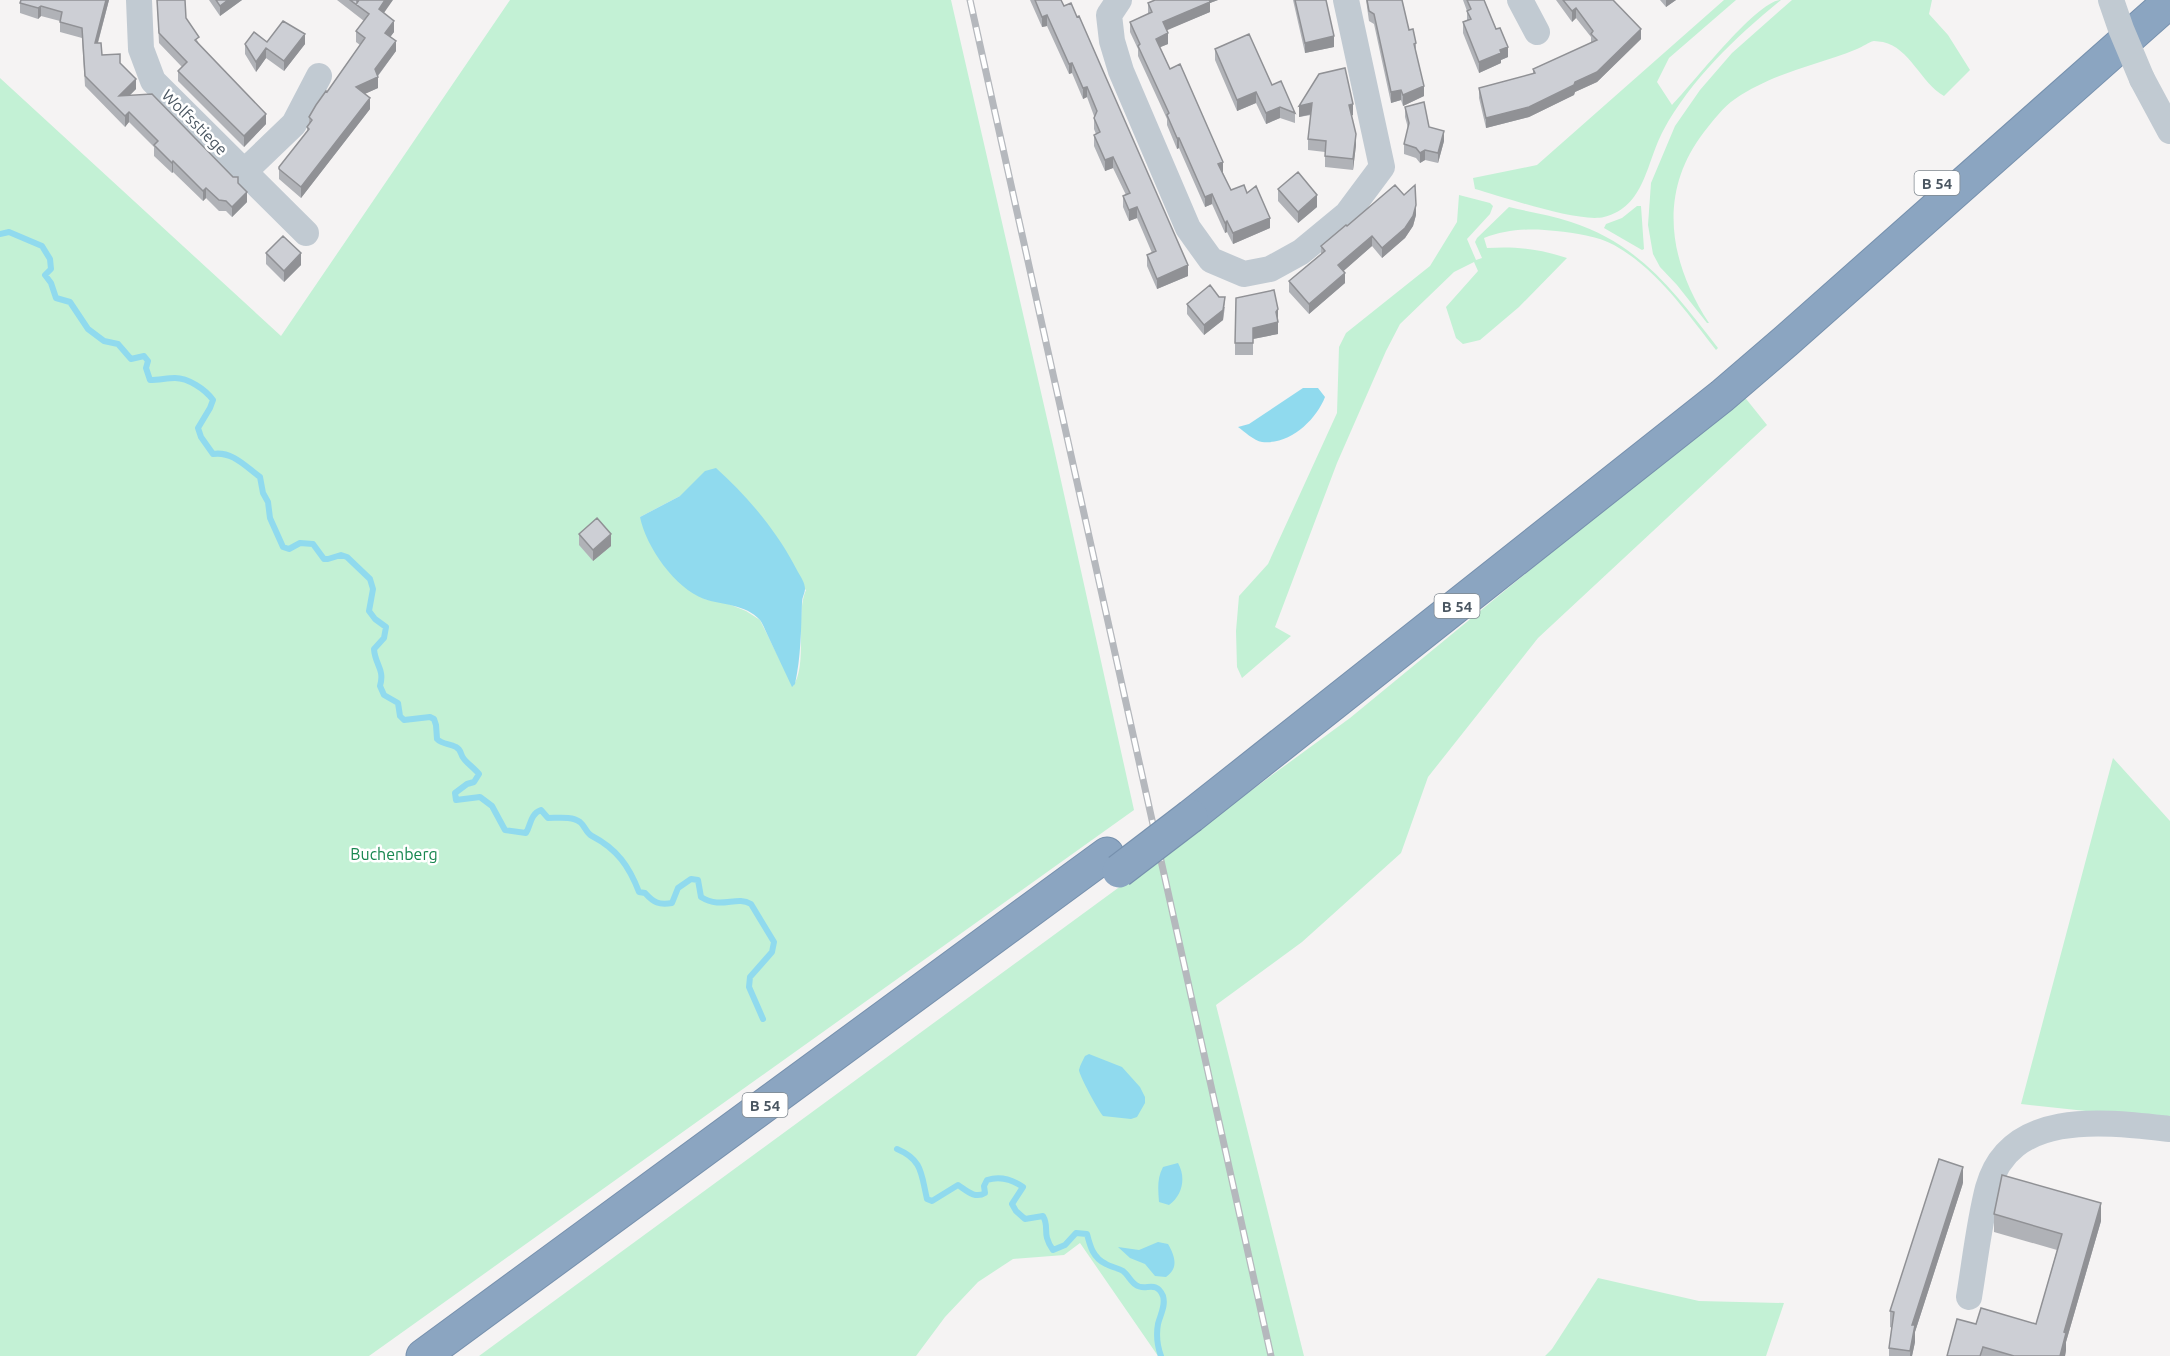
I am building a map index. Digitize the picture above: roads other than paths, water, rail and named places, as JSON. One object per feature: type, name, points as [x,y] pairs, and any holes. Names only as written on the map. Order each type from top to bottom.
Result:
[{"type":"highway","name":"B 54","points":[[1781,334],[2144,0]]},
{"type":"highway","name":"B 54","points":[[455,1356],[1186,807],[1716,388],[2170,1]]},
{"type":"highway","name":"B 54","points":[[423,1356],[1113,862]]},
{"type":"street","name":"Wolfsstiege","points":[[139,0],[141,49],[153,81],[306,233]]},
{"type":"street","points":[[1119,0],[1109,15],[1112,41],[1118,61],[1188,228],[1211,260],[1244,274],[1270,269],[1301,252],[1347,214],[1382,166],[1346,0]]},
{"type":"street","points":[[1520,0],[1537,32]]},
{"type":"street","points":[[2111,0],[2142,80],[2170,131]]},
{"type":"street","points":[[245,171],[294,124],[320,76]]},
{"type":"street","points":[[1969,1297],[1989,1187],[2001,1162],[2017,1145],[2037,1132],[2088,1122],[2170,1129]]},
{"type":"water","points":[[1303,388],[1318,388],[1325,397],[1315,414],[1292,435],[1272,442],[1262,442],[1252,438],[1238,427],[1249,424]]},
{"type":"water","points":[[716,468],[762,516],[804,582],[798,664],[795,684],[792,687],[760,620],[741,608],[693,594],[663,565],[643,529],[640,517],[680,496],[705,471]]},
{"type":"water","points":[[1089,1054],[1122,1067],[1140,1087],[1145,1103],[1137,1117],[1131,1119],[1103,1116],[1079,1070],[1085,1056]]},
{"type":"water","points":[[1178,1163],[1182,1174],[1180,1191],[1169,1205],[1159,1202],[1158,1188],[1161,1171],[1163,1167]]},
{"type":"water","points":[[1158,1242],[1168,1244],[1174,1257],[1173,1270],[1166,1277],[1155,1276],[1145,1264],[1130,1258],[1118,1247],[1139,1250]]},
{"type":"waterway","points":[[0,234],[9,232],[42,246],[50,259],[51,269],[45,275],[51,283],[56,298],[70,302],[88,329],[104,341],[118,344],[131,359],[144,356],[148,361],[146,368],[150,380],[175,378],[185,380],[201,388],[210,396],[213,400],[198,428],[201,437],[213,454],[232,457],[260,477],[263,493],[268,502],[270,518],[283,547],[289,549],[300,543],[313,544],[324,559],[341,555],[347,557],[370,579],[373,589],[369,611],[386,627],[384,638],[374,649],[381,671],[380,686],[384,695],[398,703],[400,716],[404,720],[430,717],[434,719],[437,739],[458,748],[464,759],[479,774],[474,782],[455,793],[456,800],[480,797],[492,806],[505,830],[526,833],[533,817],[541,810],[548,818],[577,820],[590,835],[601,841],[621,859],[639,892],[645,893],[657,903],[672,903],[678,888],[691,879],[698,880],[701,897],[709,901],[722,903],[740,901],[751,904],[774,942],[772,952],[750,977],[749,987],[763,1019]]},
{"type":"waterway","points":[[897,1149],[912,1158],[920,1169],[927,1199],[932,1201],[958,1185],[971,1194],[981,1195],[985,1193],[984,1186],[987,1180],[997,1178],[1011,1181],[1023,1187],[1012,1204],[1016,1211],[1025,1219],[1043,1216],[1047,1239],[1053,1250],[1065,1245],[1076,1233],[1087,1234],[1089,1243],[1098,1258],[1123,1271],[1139,1287],[1157,1288],[1164,1300],[1157,1332],[1161,1356]]},
{"type":"railway","points":[[970,0],[1271,1356]]},
{"type":"park label","name":"Buchenberg","points":[[394,854]]}]
